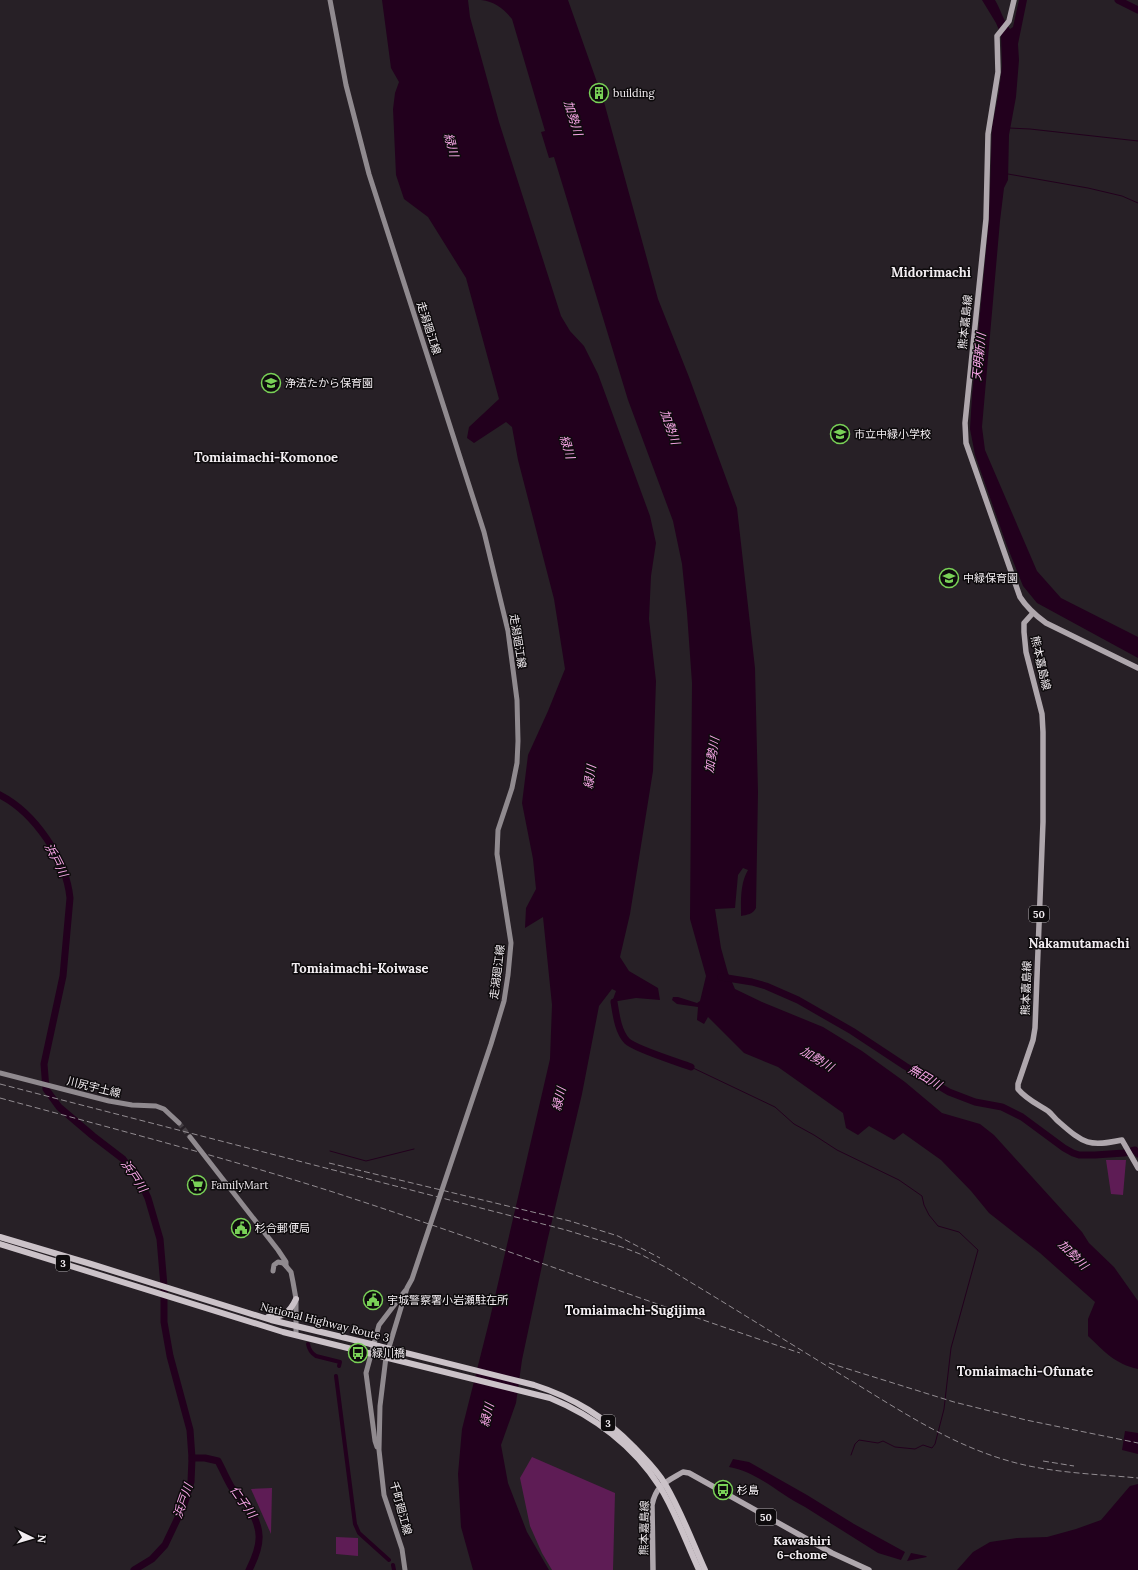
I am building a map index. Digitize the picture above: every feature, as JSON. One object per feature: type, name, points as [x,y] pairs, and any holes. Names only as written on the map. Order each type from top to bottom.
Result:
[{"type":"highway","name":"National Highway Route 3","points":[[0,1237],[256,1316],[554,1391],[575,1401],[608,1422],[650,1463],[705,1570]]},
{"type":"highway","name":"National Highway Route 3","points":[[0,1244],[296,1335],[550,1398],[571,1406],[602,1425],[631,1452],[662,1485],[698,1570]]},
{"type":"highway","points":[[256,1316],[270,1318],[283,1315],[290,1310],[296,1299]]},
{"type":"main road","name":"走潟廻江線","points":[[330,0],[346,85],[369,174],[484,532],[508,631],[516,700],[518,742],[517,763],[512,788],[498,830],[496,854],[511,943],[504,1001],[457,1148],[412,1279],[379,1325],[366,1373]]},
{"type":"main road","name":"熊本嘉島線","points":[[1014,0],[1010,18],[997,36],[998,72],[988,134],[986,220],[965,434],[969,453],[1020,597],[1033,613],[1046,623],[1138,668]]},
{"type":"main road","name":"熊本嘉島線","points":[[1033,613],[1024,623],[1024,632],[1026,652],[1043,721],[1043,822],[1035,1028],[1033,1040],[1018,1084],[1018,1089],[1029,1100],[1049,1112],[1079,1139],[1086,1142],[1100,1144],[1122,1140],[1138,1168]]},
{"type":"main road","name":"川尻宇土線","points":[[0,1074],[122,1104],[156,1106],[164,1109],[179,1123]]},
{"type":"main road","points":[[190,1137],[278,1250],[286,1262],[286,1266]]},
{"type":"main road","points":[[273,1271],[274,1265],[278,1262],[283,1263],[291,1272],[296,1299],[296,1335]]},
{"type":"main road","name":"走潟廻江線","points":[[388,1358],[407,1288]]},
{"type":"main road","name":"千町廻江線","points":[[388,1358],[380,1406],[379,1450],[384,1495],[402,1549],[405,1570]]},
{"type":"main road","name":"千町廻江線","points":[[366,1373],[376,1441],[379,1450]]},
{"type":"main road","name":"50","points":[[662,1485],[683,1472],[689,1473],[832,1553],[869,1570]]},
{"type":"main road","name":"熊本嘉島線","points":[[653,1570],[652,1505],[654,1494],[662,1485]]},
{"type":"shaded area","points":[[1106,1160],[1126,1160],[1123,1195],[1111,1194]]},
{"type":"shaded area","points":[[532,1457],[615,1493],[613,1570],[552,1570],[542,1553],[530,1526],[520,1478]]},
{"type":"shaded area","points":[[272,1488],[271,1534],[251,1489]]},
{"type":"shaded area","points":[[336,1537],[358,1538],[358,1556],[336,1554]]},
{"type":"water","name":"緑川","points":[[382,0],[468,0],[470,17],[499,122],[561,316],[570,331],[584,346],[598,374],[650,516],[656,543],[651,576],[649,619],[656,681],[653,771],[630,914],[620,957],[629,971],[658,988],[660,1000],[636,998],[612,1002],[616,991],[612,989],[599,1006],[582,1094],[547,1242],[522,1360],[516,1403],[501,1445],[508,1483],[527,1532],[549,1570],[473,1570],[461,1527],[458,1474],[462,1429],[490,1318],[550,1059],[552,1005],[543,917],[525,928],[526,908],[536,889],[533,859],[522,803],[528,755],[565,669],[554,599],[518,460],[512,427],[506,422],[474,443],[467,438],[469,427],[499,399],[466,278],[428,217],[404,199],[396,175],[393,109],[395,93],[399,82],[391,68]]},
{"type":"water","name":"加勢川","points":[[481,0],[568,0],[604,102],[658,299],[689,377],[737,508],[755,668],[758,792],[756,908],[752,913],[741,916],[742,886],[748,870],[743,868],[738,875],[735,908],[715,909],[721,948],[728,973],[735,989],[762,1002],[823,1027],[862,1051],[905,1082],[942,1113],[980,1124],[994,1135],[1082,1232],[1089,1243],[1114,1267],[1138,1301],[1138,1369],[1117,1361],[1088,1336],[1088,1319],[1095,1302],[1040,1253],[989,1213],[971,1191],[941,1160],[903,1133],[894,1140],[869,1126],[858,1135],[846,1128],[843,1113],[778,1067],[744,1053],[708,1017],[704,1024],[697,1020],[698,1007],[677,1004],[672,1000],[673,997],[678,997],[697,1003],[700,1001],[706,976],[690,919],[692,683],[682,564],[673,521],[628,400],[554,157],[549,158],[541,132],[545,131],[512,19],[498,6]]},
{"type":"water","name":"天明新川","points":[[982,0],[995,0],[1010,29],[1013,27],[1019,0],[1027,0],[1018,44],[1019,60],[1016,97],[1009,135],[1008,180],[1004,188],[1000,221],[982,427],[985,450],[1037,571],[1061,598],[1138,637],[1138,658],[1037,603],[1023,586],[1007,546],[975,455],[970,429],[972,396],[989,220],[992,127],[1002,66],[1001,35],[996,23]]},
{"type":"water","points":[[1125,1431],[1138,1433],[1138,1454],[1122,1450]]},
{"type":"water","points":[[733,1459],[749,1462],[854,1524],[905,1552],[901,1560],[878,1553],[759,1479],[740,1470],[729,1467]]},
{"type":"water","points":[[1138,1484],[1138,1570],[957,1570],[973,1552],[990,1542],[1017,1538],[1047,1537],[1101,1520],[1130,1486]]},
{"type":"water","points":[[911,1553],[926,1556],[927,1557],[907,1561]]},
{"type":"waterway","points":[[1118,0],[1138,10]]},
{"type":"waterway","points":[[1009,128],[1138,141]]},
{"type":"waterway","points":[[1008,174],[1088,188],[1122,196],[1138,203]]},
{"type":"waterway","name":"浜戸川","points":[[0,795],[25,813],[47,839],[62,868],[70,898],[63,976],[44,1064],[46,1089],[59,1107],[123,1159],[141,1183],[148,1198],[160,1239],[164,1286],[164,1322],[170,1356],[190,1430],[192,1458],[191,1482],[184,1505],[165,1545],[152,1559],[134,1570]]},
{"type":"waterway","name":"無田川","points":[[721,977],[766,986],[798,1000],[852,1031],[905,1066],[949,1092],[975,1102],[1002,1107],[1022,1117],[1073,1153],[1079,1155],[1095,1155],[1124,1153],[1135,1150],[1138,1154]]},
{"type":"waterway","points":[[614,1002],[619,1028],[627,1041],[647,1051],[691,1067]]},
{"type":"waterway","points":[[691,1067],[775,1107],[794,1124],[837,1150],[899,1180],[922,1196],[924,1205],[929,1215],[938,1226],[959,1232],[978,1250],[951,1348],[944,1409],[935,1444],[932,1448],[923,1445],[915,1449],[895,1447],[883,1441],[878,1443],[859,1440],[855,1444],[851,1455]]},
{"type":"waterway","points":[[330,1151],[366,1161],[414,1149]]},
{"type":"waterway","points":[[308,1344],[310,1351],[314,1355],[340,1362],[339,1366]]},
{"type":"waterway","points":[[336,1376],[355,1524],[359,1533],[389,1560]]},
{"type":"waterway","name":"仁子川","points":[[192,1458],[205,1458],[218,1461],[232,1488],[252,1513],[258,1529],[259,1544],[257,1553],[249,1570]]},
{"type":"waterway","points":[[393,1565],[394,1570]]},
{"type":"tunnel","points":[[179,1123],[190,1137]]},
{"type":"railway","points":[[0,1084],[566,1230],[622,1247],[640,1254],[667,1268],[924,1425],[966,1445],[987,1454],[1025,1465],[1073,1472],[1138,1478]]},
{"type":"railway","points":[[0,1098],[209,1155],[333,1192],[450,1231],[800,1353]]},
{"type":"railway","points":[[329,1163],[570,1221],[618,1236],[660,1258]]},
{"type":"railway","points":[[829,1363],[954,1402],[1026,1420],[1138,1443]]},
{"type":"railway","points":[[1043,1461],[1074,1466]]},
{"type":"place","name":"building","points":[[599,93]]},
{"type":"place","name":"浄法たから保育園","points":[[271,383]]},
{"type":"place","name":"市立中緑小学校","points":[[840,434]]},
{"type":"place","name":"中緑保育園","points":[[949,578]]},
{"type":"place","name":"FamilyMart","points":[[197,1185]]},
{"type":"place","name":"杉合郵便局","points":[[241,1228]]},
{"type":"place","name":"宇城警察署小岩瀬駐在所","points":[[373,1300]]},
{"type":"place","name":"緑川橋","points":[[358,1353]]},
{"type":"place","name":"杉島","points":[[723,1490]]},
{"type":"district","name":"Midorimachi","points":[[931,272]]},
{"type":"district","name":"Tomiaimachi-Komonoe","points":[[266,457]]},
{"type":"district","name":"Nakamutamachi","points":[[1079,943]]},
{"type":"district","name":"Tomiaimachi-Koiwase","points":[[360,968]]},
{"type":"district","name":"Tomiaimachi-Sugijima","points":[[635,1310]]},
{"type":"district","name":"Tomiaimachi-Ofunate","points":[[1025,1371]]},
{"type":"district","name":"Kawashiri 6-chome","points":[[802,1548]]}]
